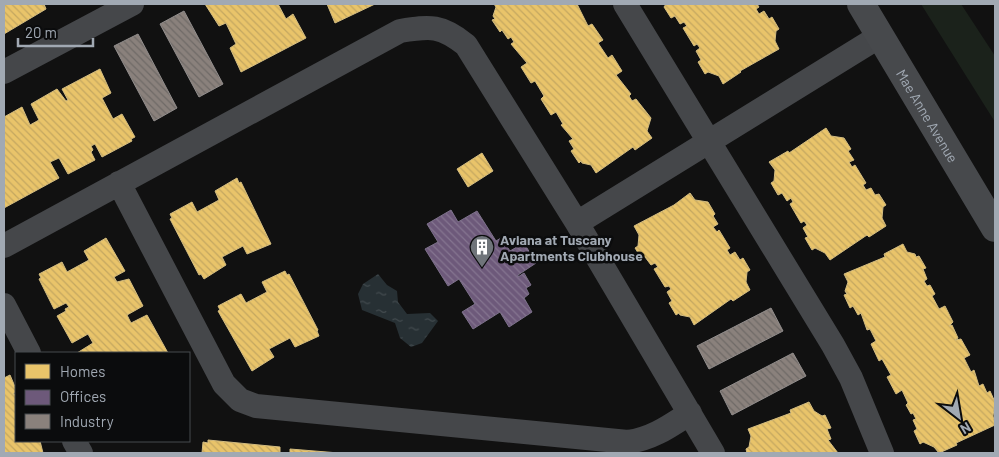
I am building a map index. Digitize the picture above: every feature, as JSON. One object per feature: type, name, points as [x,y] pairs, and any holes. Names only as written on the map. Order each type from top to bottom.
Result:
[{"type":"main road","name":"Mae Anne Avenue","points":[[861,4],[995,228]]},
{"type":"lane","points":[[4,72],[132,4]]},
{"type":"lane","points":[[625,4],[847,370],[882,453]]},
{"type":"lane","points":[[4,246],[400,30],[426,27],[449,31],[466,45],[577,223],[713,453]]},
{"type":"lane","points":[[577,223],[880,36]]},
{"type":"lane","points":[[119,183],[224,384],[240,400],[256,406],[628,442],[642,440],[660,432],[690,413]]},
{"type":"lane","points":[[4,305],[28,352]]},
{"type":"lane","points":[[75,442],[81,453]]},
{"type":"shaded area","points":[[921,4],[961,4],[995,56],[995,122]]},
{"type":"water","points":[[378,274],[387,285],[397,291],[398,302],[407,314],[430,313],[438,321],[422,343],[411,347],[400,338],[395,323],[362,310],[358,294],[363,284]]},
{"type":"building: Homes","points":[[4,4],[44,4],[46,9],[4,34]]},
{"type":"building: Homes","points":[[205,4],[278,4],[286,19],[293,14],[306,38],[241,72],[230,48],[236,44],[226,23],[219,26]]},
{"type":"building: Homes","points":[[327,4],[375,4],[335,23]]},
{"type":"building: Homes","points":[[494,4],[577,4],[588,26],[592,24],[603,40],[598,43],[608,58],[612,55],[622,71],[616,75],[631,94],[629,96],[632,101],[636,99],[651,118],[647,131],[652,138],[635,150],[633,147],[596,173],[591,165],[581,161],[579,163],[571,151],[574,149],[569,141],[573,139],[561,125],[563,124],[556,112],[551,115],[541,99],[544,96],[535,81],[531,83],[521,67],[527,63],[511,44],[514,42],[511,37],[508,39],[502,30],[500,32],[492,20],[495,19],[493,16],[496,7]]},
{"type":"building: Homes","points":[[666,4],[757,4],[759,7],[756,9],[759,14],[764,11],[769,19],[772,17],[779,29],[776,31],[775,41],[779,49],[740,71],[723,84],[719,76],[708,72],[705,74],[698,62],[701,60],[696,51],[700,48],[697,44],[694,46],[683,28],[687,26],[684,22],[680,24],[675,16],[671,18],[664,7]]},
{"type":"building: Homes","points":[[100,69],[111,93],[102,98],[113,119],[122,114],[135,137],[131,139],[132,141],[102,157],[95,144],[91,146],[93,150],[91,152],[95,160],[68,174],[59,158],[50,162],[59,178],[4,208],[4,117],[22,107],[30,125],[39,120],[31,104],[57,89],[66,101],[68,100],[62,89]]},
{"type":"building: Homes","points":[[826,128],[831,136],[844,138],[851,149],[848,151],[854,160],[849,162],[852,167],[855,165],[866,183],[863,185],[866,190],[871,188],[875,195],[879,194],[886,205],[883,207],[882,218],[886,226],[869,237],[867,235],[830,260],[825,253],[815,248],[812,250],[805,238],[808,237],[803,228],[807,225],[804,221],[801,223],[790,204],[793,202],[791,198],[787,201],[782,193],[778,195],[771,183],[774,181],[775,170],[769,162],[788,151],[789,153]]},
{"type":"building: Homes","points":[[482,153],[493,171],[468,187],[457,169]]},
{"type":"building: Homes","points":[[237,178],[239,183],[241,182],[271,244],[247,254],[243,246],[222,257],[226,265],[204,279],[201,274],[199,275],[170,219],[172,218],[170,214],[192,202],[197,212],[219,200],[215,191]]},
{"type":"building: Homes","points":[[690,193],[695,200],[708,202],[718,224],[713,227],[717,232],[719,230],[730,248],[727,250],[730,255],[735,252],[740,260],[743,258],[750,270],[747,272],[746,282],[750,290],[733,301],[731,299],[694,325],[690,317],[680,315],[679,313],[676,315],[669,303],[672,301],[667,292],[671,289],[669,286],[665,287],[654,269],[658,267],[655,263],[651,265],[645,257],[642,259],[635,248],[638,246],[639,235],[634,226],[674,205]]},
{"type":"building: Homes","points":[[106,238],[125,271],[114,277],[117,282],[129,279],[143,306],[127,315],[131,323],[147,315],[167,352],[79,352],[93,343],[88,334],[72,343],[57,316],[69,307],[66,303],[54,309],[39,279],[41,278],[39,274],[62,262],[67,272],[89,260],[84,251]]},
{"type":"building: Homes","points":[[903,244],[907,252],[915,254],[916,257],[919,256],[926,268],[923,269],[927,279],[924,281],[927,286],[930,285],[935,294],[932,296],[939,309],[945,306],[953,322],[949,326],[952,325],[958,338],[955,340],[961,339],[970,355],[964,358],[971,372],[974,370],[979,386],[983,384],[987,393],[990,391],[995,402],[993,416],[995,425],[939,453],[934,447],[923,442],[920,444],[914,431],[917,429],[913,420],[916,419],[906,405],[908,403],[902,390],[896,394],[887,377],[891,375],[882,359],[879,361],[871,344],[876,341],[870,329],[867,330],[861,313],[858,315],[853,306],[850,308],[844,295],[847,294],[845,291],[848,282],[844,274],[885,257],[884,254]]},
{"type":"building: Homes","points":[[285,271],[287,275],[289,274],[318,330],[319,336],[295,347],[290,338],[269,349],[274,357],[252,371],[218,311],[220,310],[218,306],[241,294],[246,303],[267,292],[262,282]]},
{"type":"building: Homes","points":[[10,375],[15,387],[15,393],[13,394],[15,394],[15,442],[40,442],[43,453],[4,453],[4,378]]},
{"type":"building: Homes","points":[[809,402],[814,411],[822,416],[825,415],[831,428],[827,429],[831,439],[828,440],[838,453],[747,453],[746,449],[749,447],[751,436],[748,429],[791,413],[790,410]]},
{"type":"building: Homes","points":[[208,440],[280,447],[280,453],[202,453],[203,442],[208,443]]},
{"type":"building: Homes","points":[[290,449],[339,453],[290,453]]},
{"type":"building: Offices","name":"Aviana at Tuscany Apartments Clubhouse","points":[[451,210],[458,222],[477,211],[496,241],[501,238],[510,251],[524,243],[536,263],[518,275],[518,277],[524,273],[531,285],[526,288],[529,294],[524,298],[532,312],[509,327],[500,312],[473,329],[462,312],[475,304],[459,279],[448,286],[425,249],[438,242],[427,224]]},
{"type":"building: Industry","points":[[184,11],[223,84],[199,97],[160,24]]},
{"type":"building: Industry","points":[[138,34],[177,108],[154,121],[114,46]]},
{"type":"building: Industry","points":[[771,308],[783,331],[709,369],[697,346]]},
{"type":"building: Industry","points":[[793,353],[806,376],[732,415],[720,391]]},
{"type":"place","name":"Aviana at Tuscany Apartments Clubhouse","points":[[482,268]]}]
